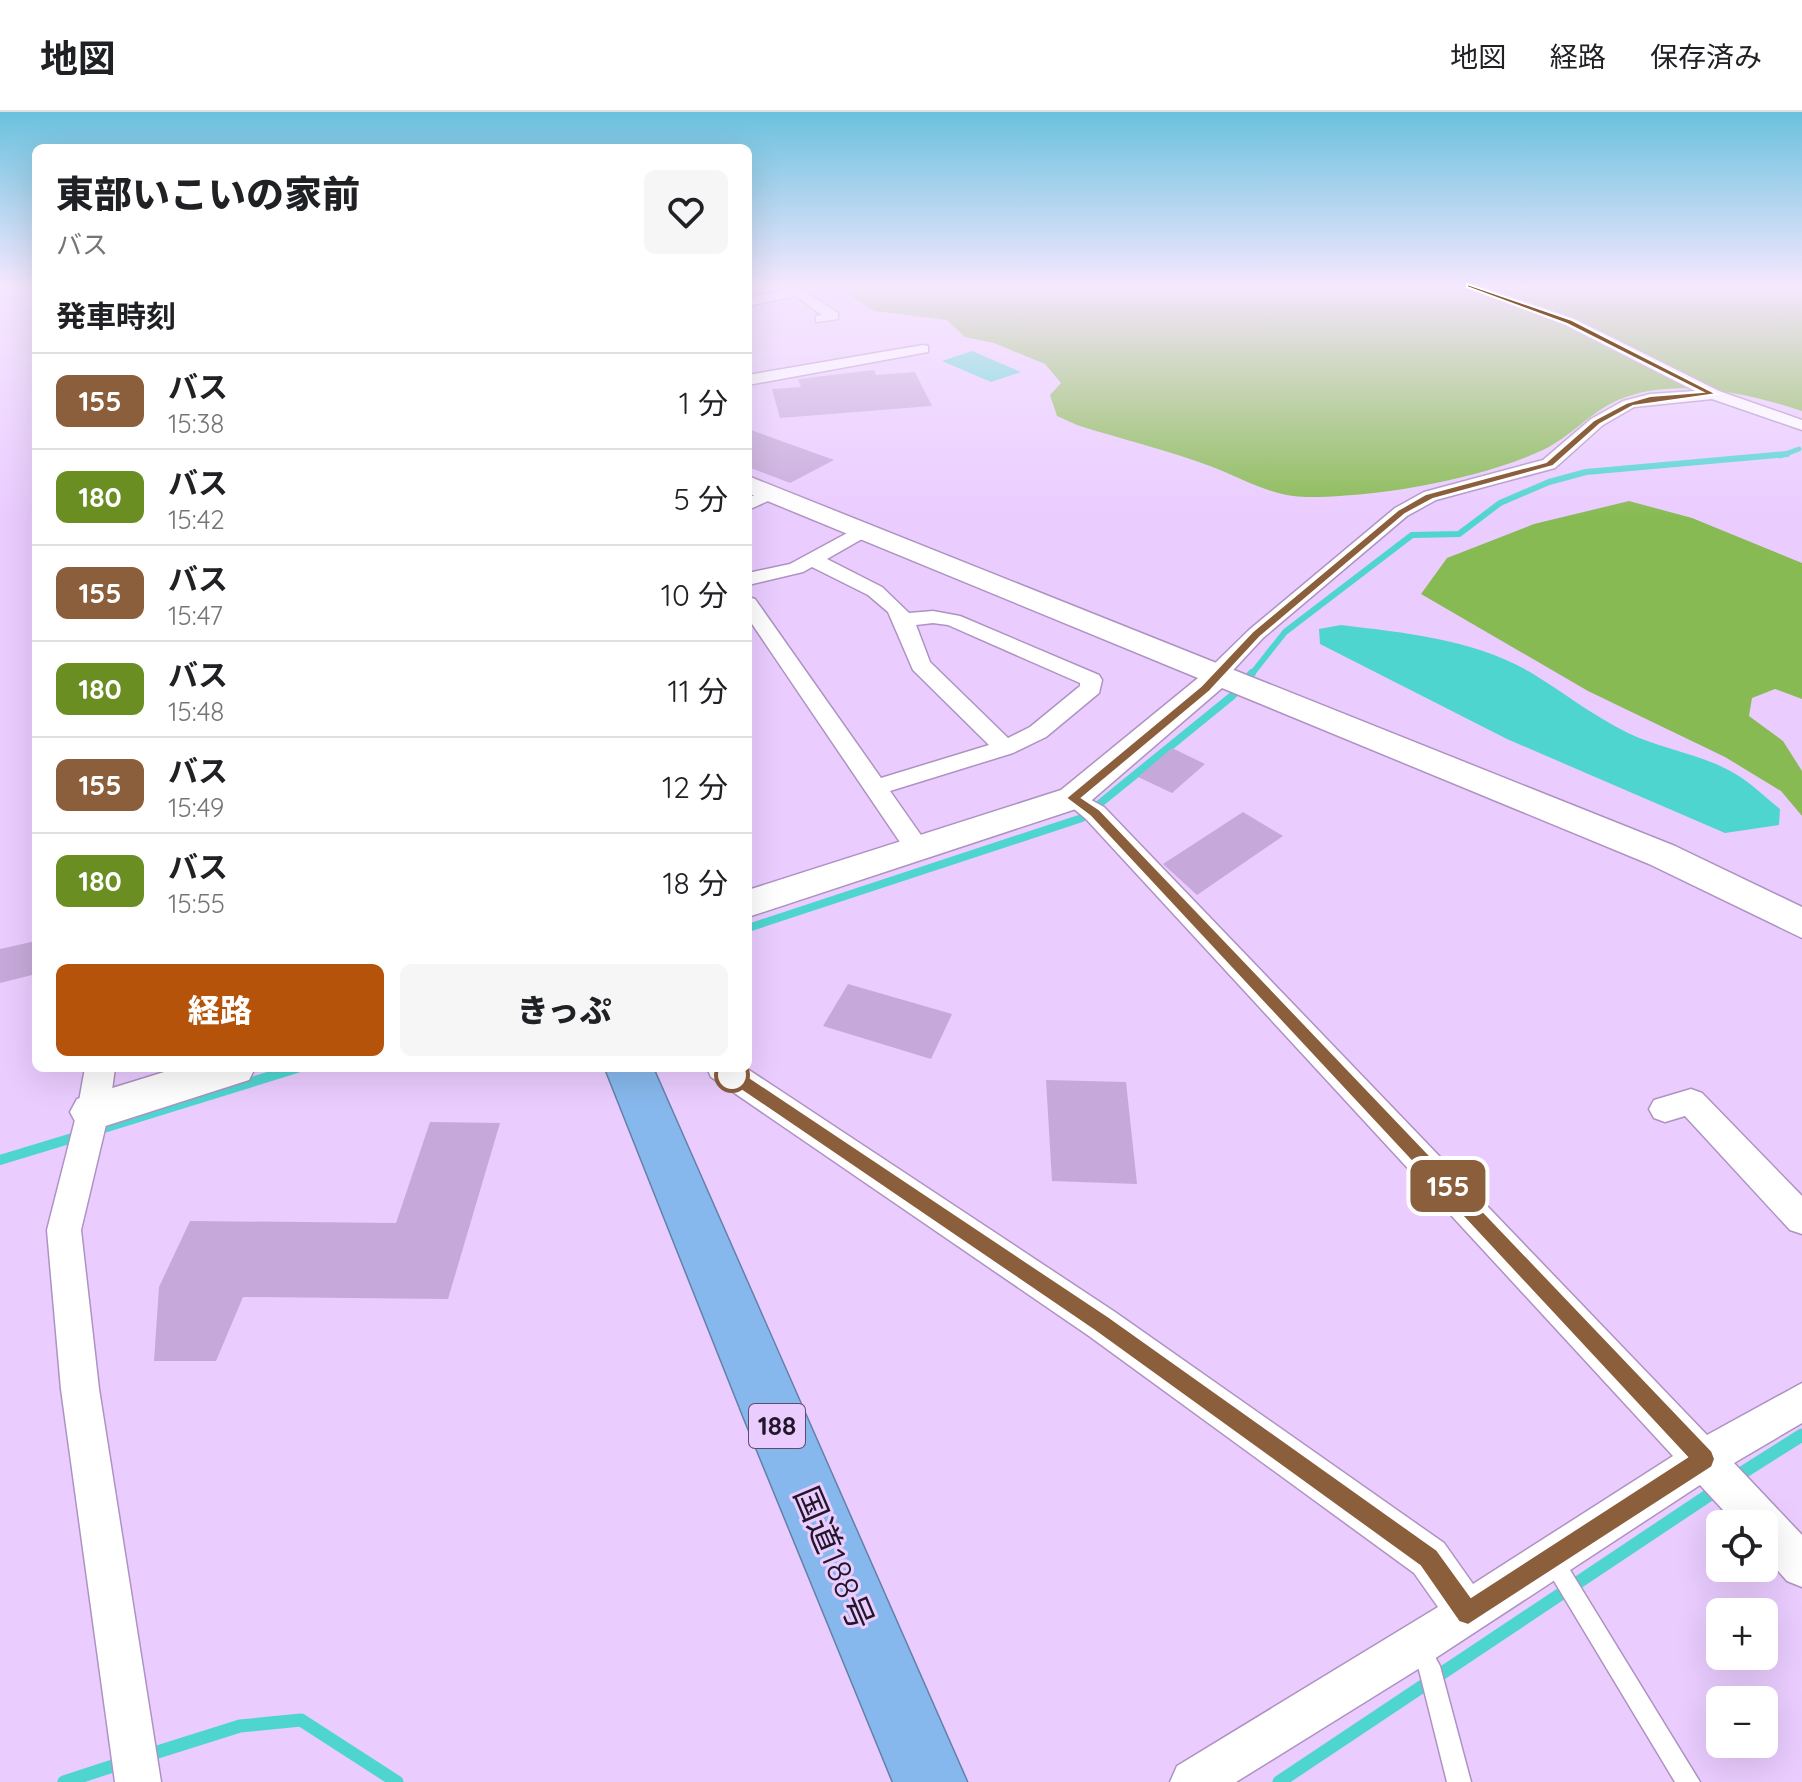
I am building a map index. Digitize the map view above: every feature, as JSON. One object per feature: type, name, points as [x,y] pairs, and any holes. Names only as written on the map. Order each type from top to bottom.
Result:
[{"type":"highway","name":"国道188号","points":[[631,1072],[776,1423],[930,1782]]},
{"type":"street","points":[[752,378],[833,364]]},
{"type":"street","points":[[1653,364],[1713,394],[1802,425]]},
{"type":"street","points":[[752,903],[1073,798],[1206,689],[1256,634],[1401,512],[1430,496],[1549,464],[1597,422],[1629,404],[1650,399],[1713,394]]},
{"type":"street","points":[[756,494],[862,531],[1662,855],[1802,924]]},
{"type":"street","points":[[752,578],[796,568],[862,531]]},
{"type":"street","points":[[814,560],[887,599],[903,620],[921,665],[1005,748]]},
{"type":"street","points":[[752,609],[917,848]]},
{"type":"street","points":[[876,787],[1005,748],[1038,732],[1091,688],[1091,680],[953,620],[933,617],[903,620]]},
{"type":"street","points":[[1073,798],[1106,824],[1751,1510]]},
{"type":"street","points":[[99,1072],[93,1112],[64,1230],[80,1389],[138,1782]]},
{"type":"street","points":[[93,1112],[220,1072]]},
{"type":"street","points":[[728,1072],[1102,1324],[1429,1558],[1468,1613]]},
{"type":"street","points":[[1665,1109],[1691,1102],[1802,1219]]},
{"type":"street","points":[[1193,1782],[1416,1646],[1704,1459],[1802,1402]]},
{"type":"street","points":[[1778,1539],[1802,1566]]},
{"type":"lane","points":[[1552,1559],[1688,1782]]},
{"type":"lane","points":[[1416,1646],[1429,1666],[1459,1782]]},
{"type":"shaded area","points":[[949,364],[1002,364],[1021,372],[991,382]]},
{"type":"shaded area","points":[[1045,364],[1802,364],[1802,411],[1735,393],[1662,389],[1618,400],[1543,450],[1488,470],[1395,490],[1307,497],[1269,490],[1194,460],[1077,425],[1057,416],[1050,395],[1061,383]]},
{"type":"shaded area","points":[[1629,501],[1692,518],[1802,563],[1802,699],[1775,689],[1752,698],[1749,716],[1783,741],[1802,771],[1802,816],[1781,791],[1725,757],[1588,691],[1421,594],[1447,558],[1534,524]]},
{"type":"shaded area","points":[[1341,625],[1438,639],[1508,661],[1628,733],[1711,762],[1737,775],[1780,809],[1779,825],[1725,833],[1507,739],[1320,644],[1319,629]]},
{"type":"building","points":[[874,370],[876,375],[915,372],[932,406],[780,418],[772,389],[801,387],[798,379]]},
{"type":"building","points":[[752,430],[834,460],[790,483],[752,469]]},
{"type":"building","points":[[1172,748],[1205,764],[1172,793],[1138,777]]},
{"type":"building","points":[[1243,812],[1283,836],[1197,895],[1163,864]]},
{"type":"building","points":[[32,942],[32,975],[0,983],[0,949]]},
{"type":"building","points":[[848,984],[952,1014],[931,1059],[823,1026]]},
{"type":"building","points":[[1046,1080],[1126,1082],[1137,1184],[1052,1181]]},
{"type":"building","points":[[430,1122],[500,1123],[448,1299],[243,1297],[216,1361],[154,1361],[159,1287],[190,1221],[396,1223]]},
{"type":"waterway","points":[[1785,454],[1799,449]]},
{"type":"waterway","points":[[1251,675],[1285,632],[1412,535],[1459,534],[1500,503],[1549,482],[1586,472],[1785,454]]},
{"type":"waterway","points":[[1780,456],[1785,454]]},
{"type":"waterway","points":[[752,927],[1082,818],[1232,696],[1252,673]]},
{"type":"waterway","points":[[94,1131],[284,1072]]},
{"type":"waterway","points":[[0,1160],[79,1136]]},
{"type":"waterway","points":[[1734,1478],[1802,1435]]},
{"type":"waterway","points":[[1279,1782],[1718,1489]]},
{"type":"waterway","points":[[148,1755],[240,1726],[301,1720],[397,1782]]},
{"type":"waterway","points":[[64,1782],[122,1763]]},
{"type":"bus line","name":"155","points":[[728,1072],[1102,1324],[1429,1558],[1468,1613],[1704,1459],[1095,813],[1073,798],[1206,689],[1256,634],[1401,512],[1430,496],[1549,464],[1563,455],[1597,422],[1629,404],[1650,399],[1713,394],[1650,364]]}]
